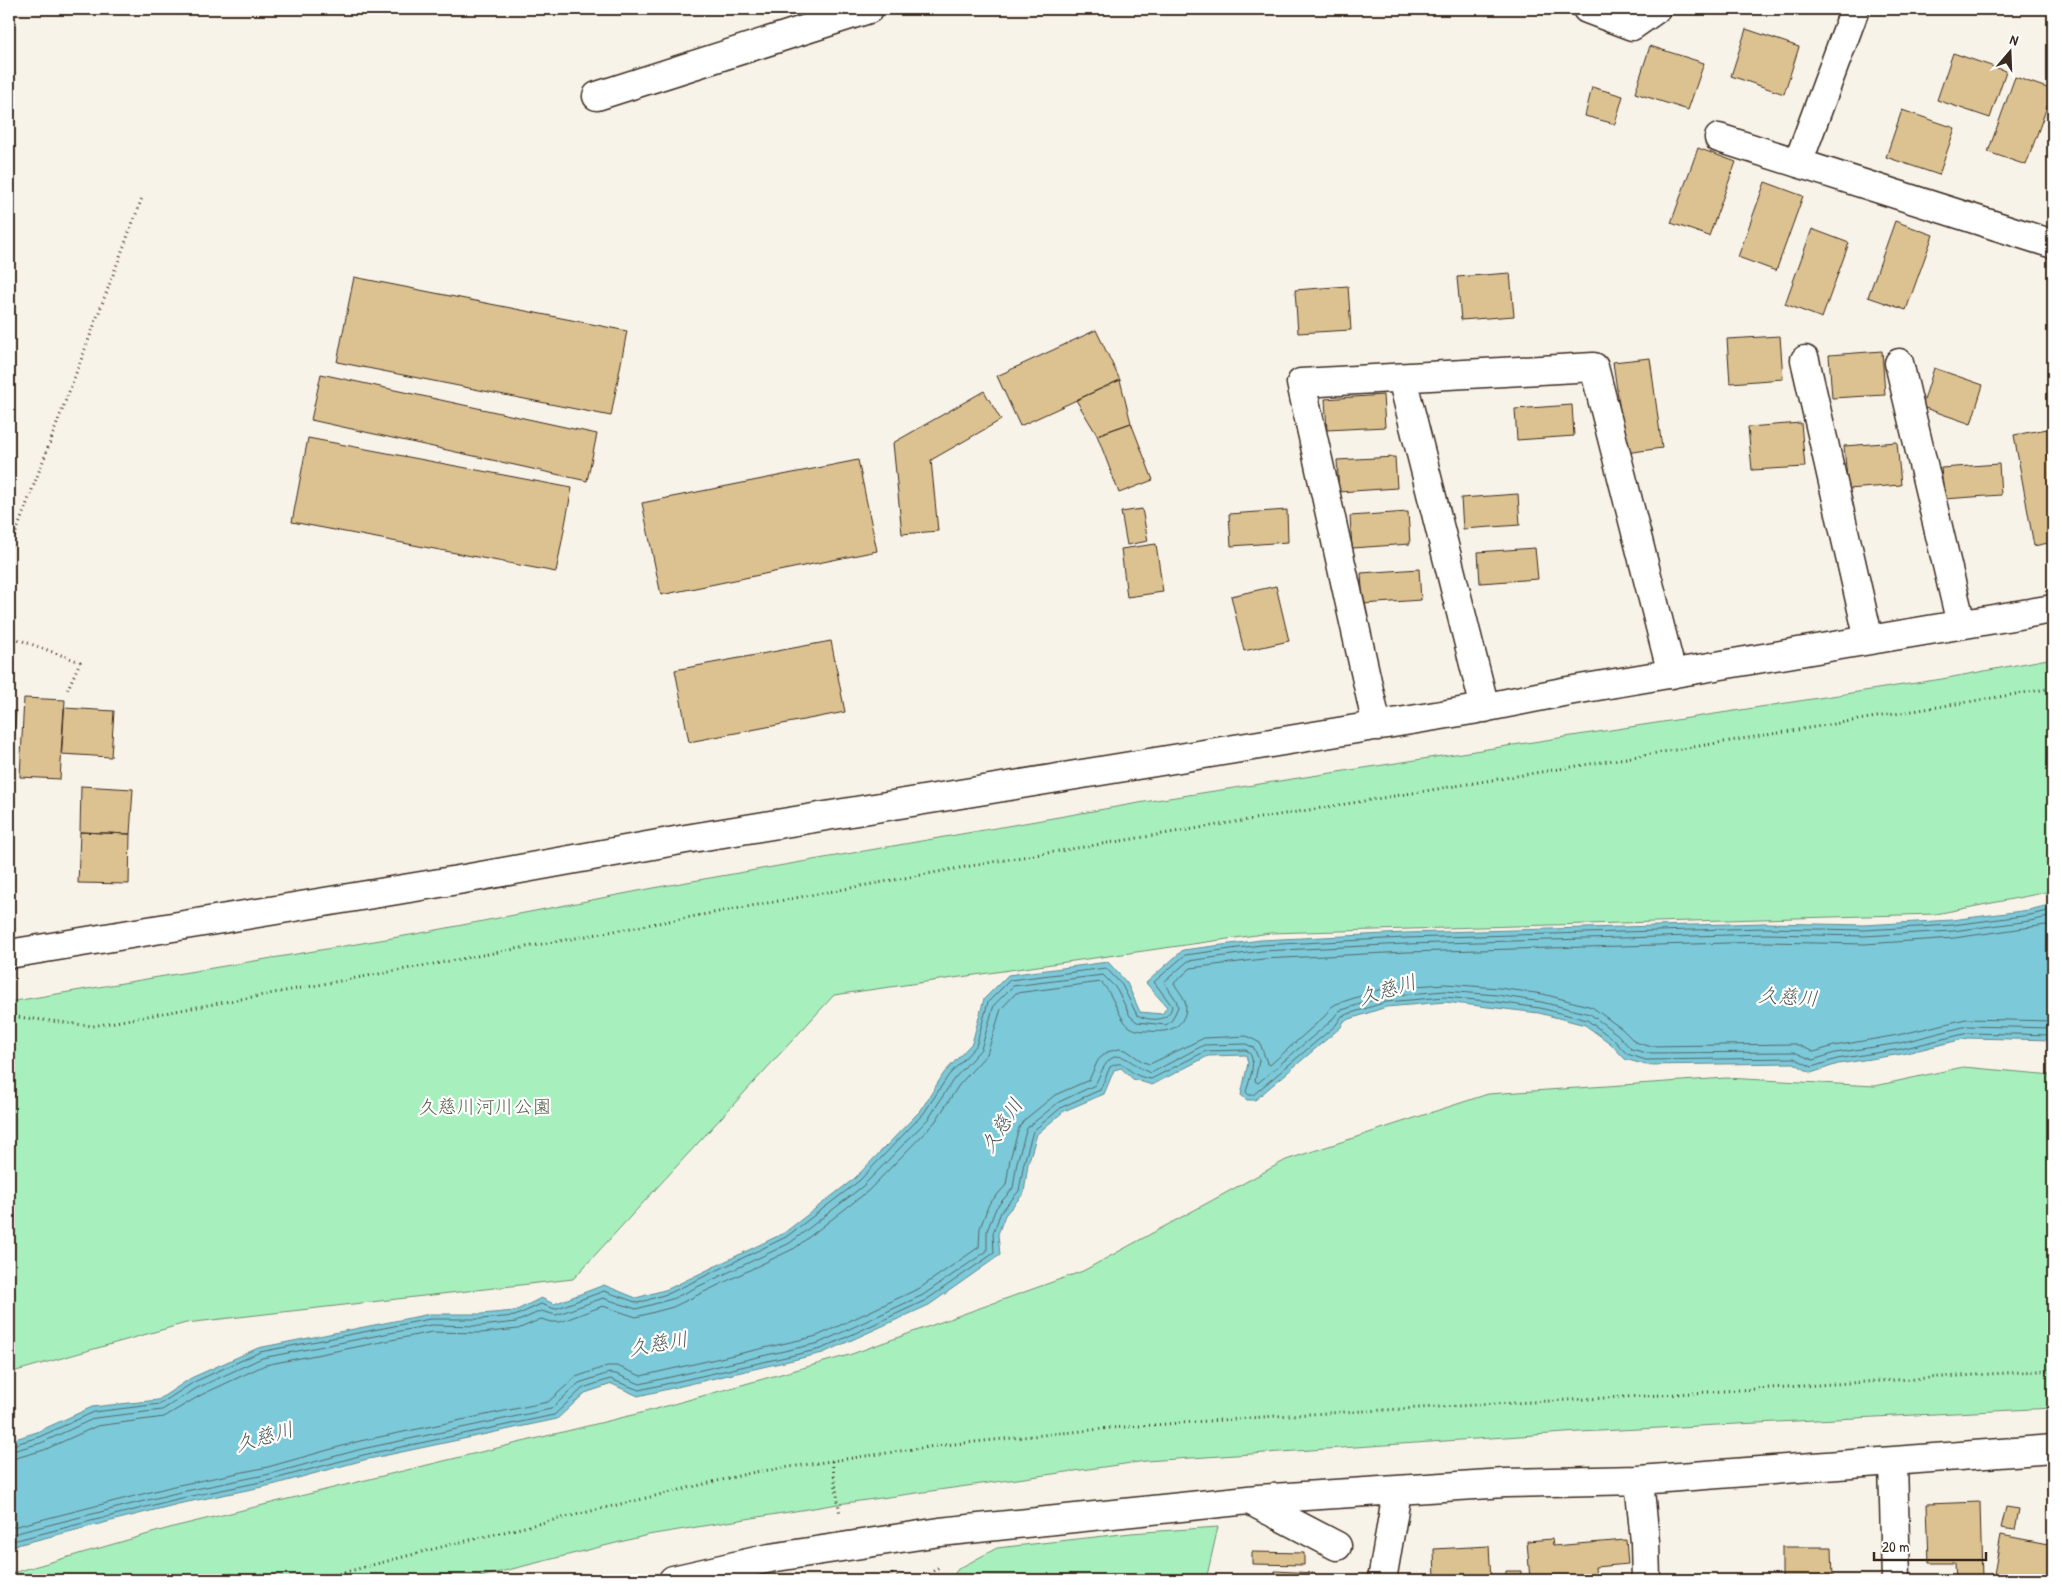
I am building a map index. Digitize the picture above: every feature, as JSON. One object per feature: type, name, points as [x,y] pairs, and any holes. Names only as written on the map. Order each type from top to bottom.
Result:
[{"type":"street","points":[[597,96],[869,9]]},
{"type":"street","points":[[1587,9],[1632,26],[1656,9]]},
{"type":"street","points":[[1798,163],[1855,9]]},
{"type":"street","points":[[1719,138],[2053,244]]},
{"type":"street","points":[[1805,360],[1869,640]]},
{"type":"street","points":[[1899,363],[1961,624]]},
{"type":"street","points":[[1377,726],[1301,383],[1594,367],[1672,674]]},
{"type":"street","points":[[1402,378],[1485,708]]},
{"type":"street","points":[[9,954],[464,879],[696,837],[1485,708],[1568,691],[2053,609]]},
{"type":"street","points":[[673,1580],[770,1558],[846,1548],[940,1532],[1250,1500],[1397,1492],[1505,1483],[1639,1480],[2053,1449]]},
{"type":"street","points":[[1893,1462],[1896,1580]]},
{"type":"street","points":[[1639,1480],[1645,1542],[1646,1580]]},
{"type":"street","points":[[1382,1580],[1397,1492]]},
{"type":"street","points":[[1250,1500],[1337,1546]]},
{"type":"path","points":[[9,552],[142,198]]},
{"type":"path","points":[[9,636],[80,662],[66,693]]},
{"type":"path","points":[[9,1016],[93,1026],[998,861],[2053,688]]},
{"type":"path","points":[[316,1580],[445,1546],[755,1472],[935,1446],[1130,1427],[1290,1415],[1660,1395],[2053,1370]]},
{"type":"path","points":[[832,1461],[846,1548]]},
{"type":"green space","name":"久慈川河川公園","points":[[2053,658],[2053,891],[1936,914],[1270,933],[834,995],[573,1279],[186,1323],[9,1373],[9,1002],[416,934],[664,886],[1156,800],[1942,679]]},
{"type":"green space","points":[[1963,1067],[2053,1075],[2053,1408],[1580,1432],[1146,1461],[838,1504],[648,1535],[468,1580],[9,1580],[9,1574],[173,1527],[645,1412],[849,1355],[1083,1271],[1286,1160],[1488,1094],[1726,1078],[1875,1086]]},
{"type":"green space","points":[[1218,1527],[1206,1580],[950,1580],[958,1569],[997,1548],[1131,1533]]},
{"type":"water","name":"久慈川","points":[[2053,904],[2053,1040],[1968,1038],[1902,1054],[1838,1064],[1811,1073],[1794,1063],[1646,1065],[1625,1059],[1610,1043],[1585,1025],[1539,1013],[1445,1002],[1386,1007],[1344,1021],[1341,1027],[1255,1100],[1247,1100],[1241,1095],[1248,1063],[1246,1055],[1208,1056],[1152,1085],[1133,1079],[1121,1068],[1114,1070],[1104,1094],[1064,1111],[1037,1134],[1028,1164],[1024,1193],[1005,1215],[998,1234],[1000,1255],[929,1305],[823,1353],[638,1396],[612,1384],[585,1393],[557,1419],[364,1460],[272,1485],[178,1504],[9,1547],[9,1441],[37,1432],[92,1407],[158,1400],[191,1378],[258,1348],[430,1314],[481,1314],[515,1311],[541,1298],[554,1304],[604,1285],[636,1298],[668,1289],[784,1233],[855,1178],[921,1110],[944,1073],[972,1043],[984,999],[1008,975],[1108,962],[1127,983],[1140,1012],[1162,1014],[1167,1007],[1146,983],[1183,950],[1261,940],[1406,933],[1765,923],[1864,925],[1952,920],[2029,910]]},
{"type":"building","points":[[1746,29],[1799,47],[1784,94],[1731,76]]},
{"type":"building","points":[[1650,46],[1704,63],[1688,110],[1635,93]]},
{"type":"building","points":[[1953,53],[2006,71],[1990,118],[1937,100]]},
{"type":"building","points":[[2015,77],[2053,90],[2026,165],[1988,152]]},
{"type":"building","points":[[1592,87],[1623,96],[1615,124],[1585,116]]},
{"type":"building","points":[[1902,110],[1955,128],[1939,175],[1886,157]]},
{"type":"building","points":[[1698,148],[1736,162],[1709,236],[1671,223]]},
{"type":"building","points":[[1765,182],[1803,196],[1776,271],[1738,257]]},
{"type":"building","points":[[1895,221],[1933,235],[1906,310],[1868,297]]},
{"type":"building","points":[[1812,229],[1849,243],[1822,318],[1785,304]]},
{"type":"building","points":[[1510,273],[1514,316],[1461,320],[1457,277]]},
{"type":"building","points":[[354,277],[627,331],[611,416],[337,362]]},
{"type":"building","points":[[1348,286],[1351,330],[1298,333],[1295,290]]},
{"type":"building","points":[[1096,330],[1120,380],[1020,426],[997,376]]},
{"type":"building","points":[[1780,336],[1783,379],[1730,383],[1727,339]]},
{"type":"building","points":[[1882,351],[1885,395],[1832,398],[1829,355]]},
{"type":"building","points":[[1650,358],[1662,448],[1626,453],[1613,362]]},
{"type":"building","points":[[1934,368],[1983,385],[1971,424],[1922,407]]},
{"type":"building","points":[[321,374],[597,434],[587,481],[311,420]]},
{"type":"building","points":[[1120,380],[1131,423],[1097,435],[1076,400]]},
{"type":"building","points":[[984,391],[1001,420],[931,460],[938,531],[902,534],[893,443]]},
{"type":"building","points":[[1383,395],[1385,427],[1327,430],[1325,399]]},
{"type":"building","points":[[1572,405],[1574,436],[1517,440],[1515,409]]},
{"type":"building","points":[[1131,423],[1153,480],[1119,493],[1097,435]]},
{"type":"building","points":[[1801,423],[1805,467],[1752,470],[1748,427]]},
{"type":"building","points":[[2053,428],[2053,542],[2034,546],[2014,435]]},
{"type":"building","points":[[308,438],[572,488],[556,572],[292,522]]},
{"type":"building","points":[[1897,442],[1901,485],[1848,489],[1844,446]]},
{"type":"building","points":[[1395,457],[1397,488],[1339,492],[1337,460]]},
{"type":"building","points":[[858,460],[877,551],[661,595],[642,503]]},
{"type":"building","points":[[1999,464],[2001,495],[1944,499],[1941,468]]},
{"type":"building","points":[[1518,494],[1520,525],[1463,529],[1461,498]]},
{"type":"building","points":[[1142,509],[1148,541],[1127,545],[1121,512]]},
{"type":"building","points":[[1287,510],[1288,542],[1231,546],[1229,514]]},
{"type":"building","points":[[1408,512],[1410,544],[1352,548],[1350,516]]},
{"type":"building","points":[[1156,544],[1163,592],[1127,597],[1121,549]]},
{"type":"building","points":[[1535,548],[1538,579],[1480,583],[1478,552]]},
{"type":"building","points":[[1419,569],[1421,600],[1363,604],[1361,573]]},
{"type":"building","points":[[1276,586],[1289,641],[1244,651],[1231,596]]},
{"type":"building","points":[[831,641],[845,712],[689,742],[675,670]]},
{"type":"building","points":[[24,698],[65,700],[60,779],[20,777]]},
{"type":"building","points":[[64,708],[114,711],[111,757],[61,754]]},
{"type":"building","points":[[9,711],[16,711],[12,760],[9,759]]},
{"type":"building","points":[[81,786],[133,789],[130,834],[80,832]]},
{"type":"building","points":[[80,832],[130,834],[129,884],[78,883]]},
{"type":"building","points":[[1980,1502],[1982,1580],[1955,1580],[1954,1563],[1929,1563],[1927,1504]]},
{"type":"building","points":[[2006,1507],[2019,1509],[2015,1530],[2001,1528]]},
{"type":"building","points":[[2001,1535],[2053,1545],[2053,1580],[2043,1578],[2042,1580],[1993,1580]]},
{"type":"building","points":[[1552,1539],[1553,1546],[1626,1540],[1628,1564],[1595,1567],[1596,1580],[1530,1580],[1527,1541]]},
{"type":"building","points":[[1489,1546],[1491,1580],[1435,1580],[1434,1549]]},
{"type":"building","points":[[1782,1547],[1832,1547],[1833,1580],[1782,1580]]},
{"type":"building","points":[[1252,1552],[1304,1553],[1304,1565],[1252,1564]]},
{"type":"building","points":[[1275,1571],[1315,1573],[1315,1580],[1234,1580],[1234,1576],[1275,1578]]},
{"type":"building","points":[[1506,1571],[1521,1571],[1521,1580],[1506,1580]]}]
